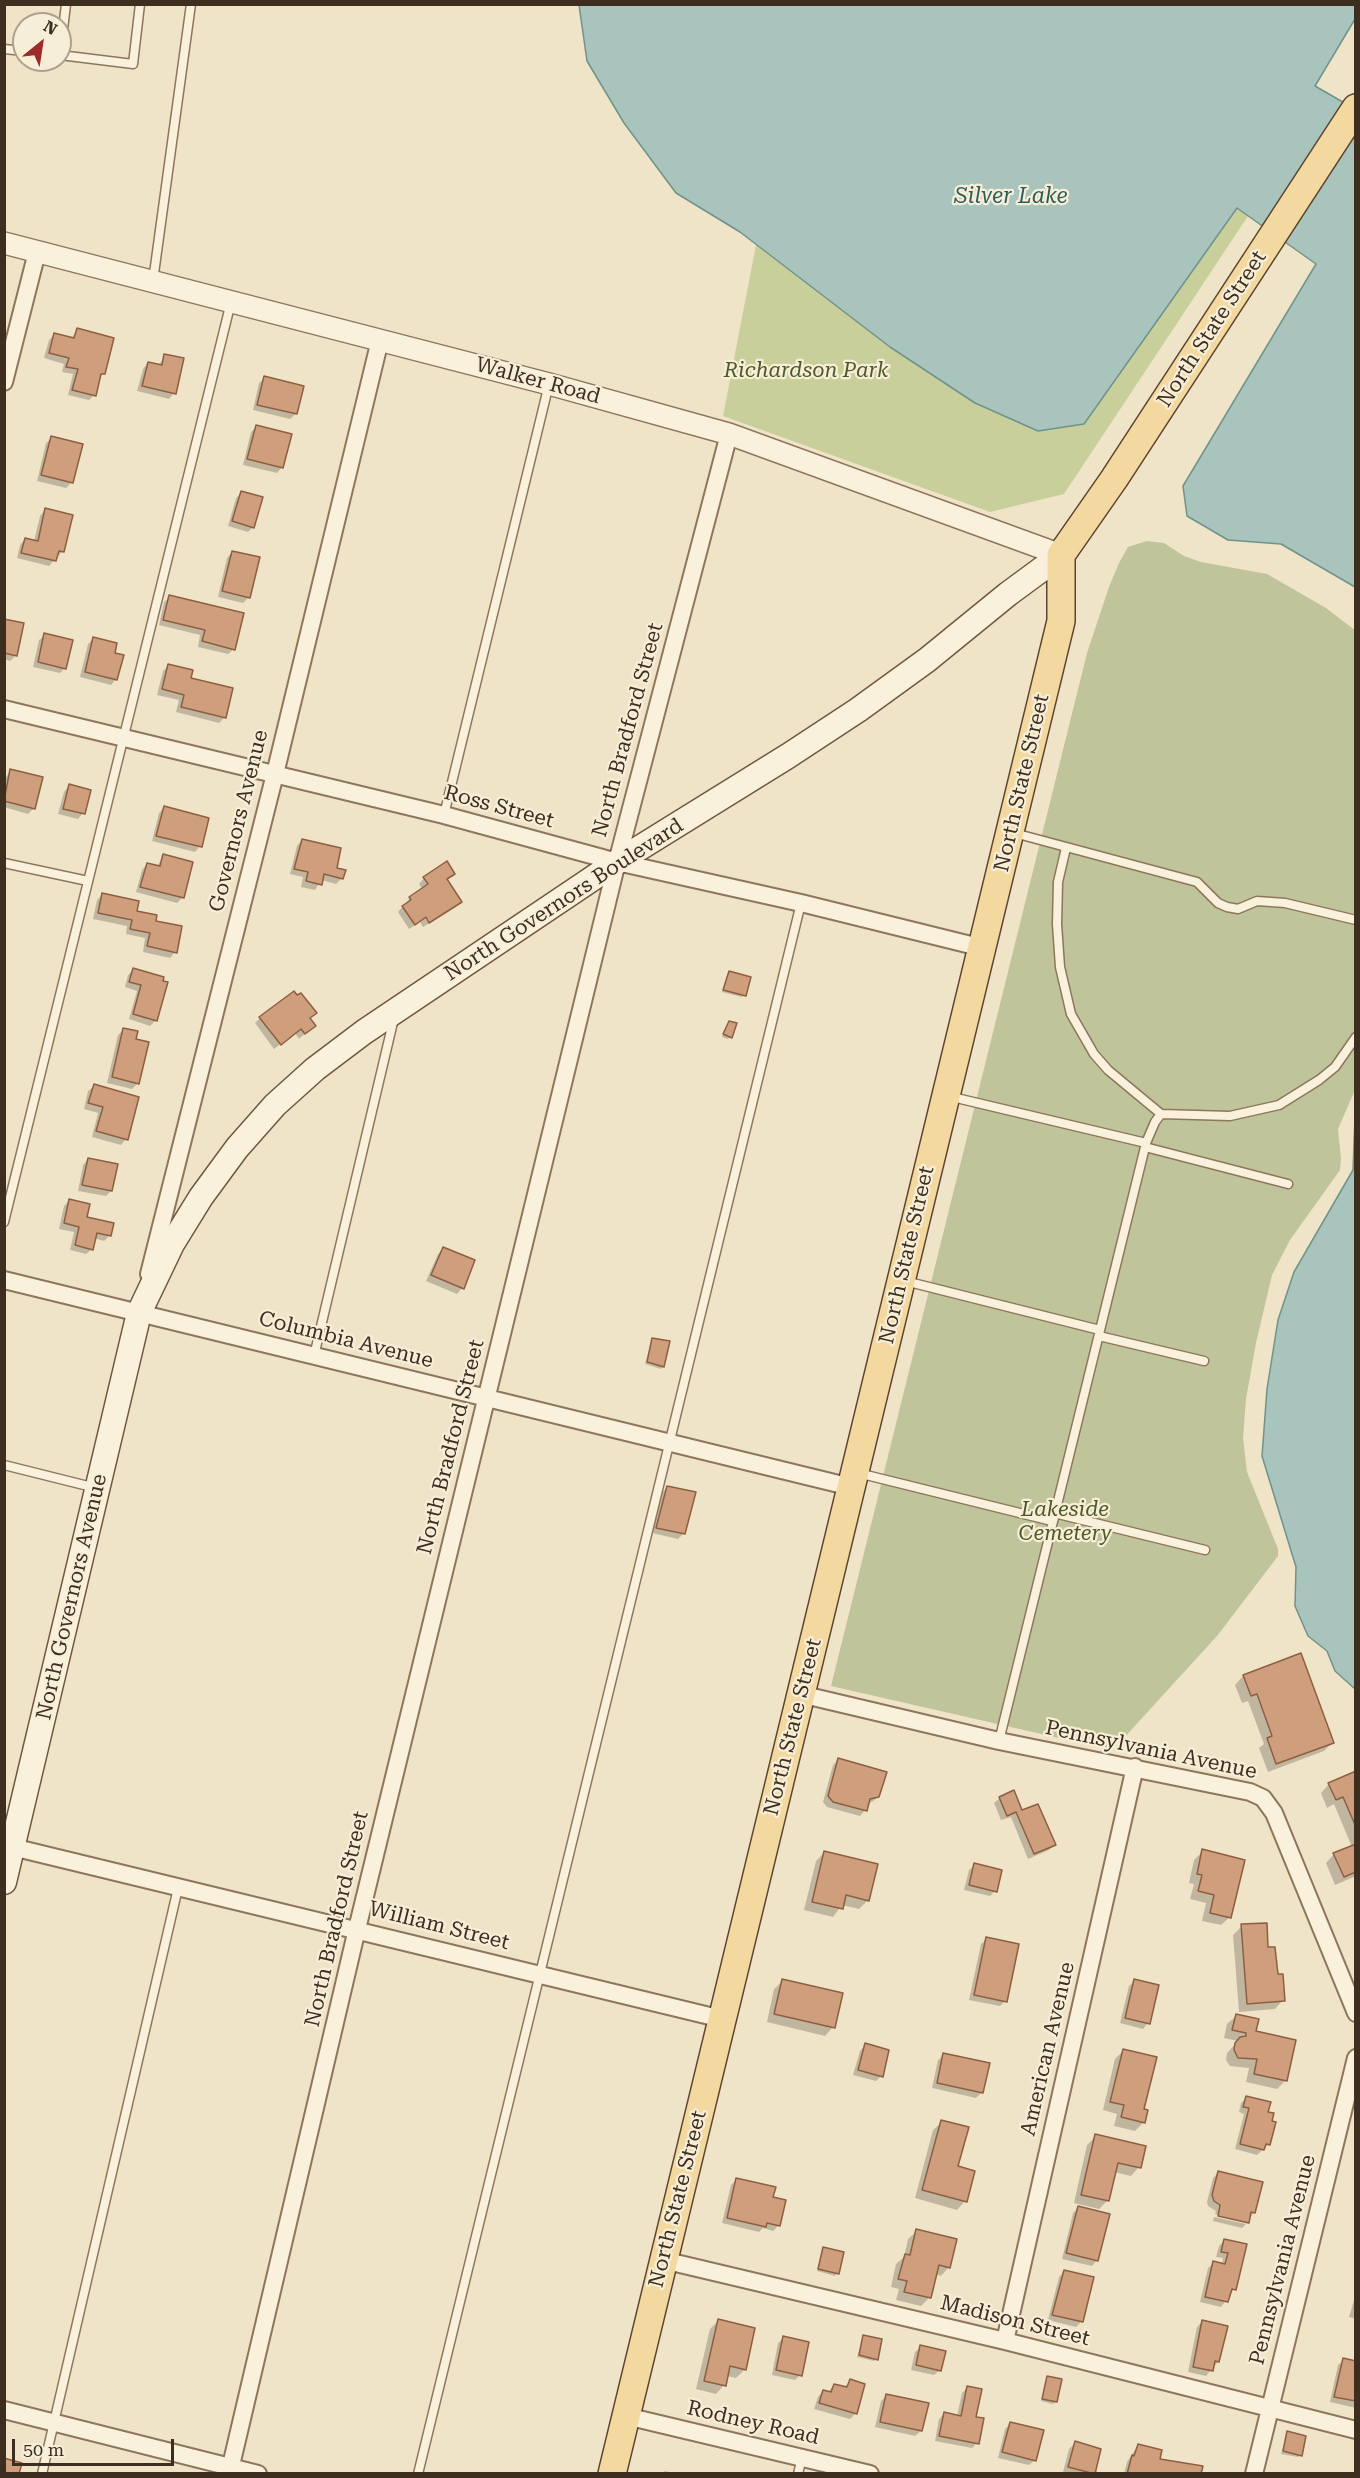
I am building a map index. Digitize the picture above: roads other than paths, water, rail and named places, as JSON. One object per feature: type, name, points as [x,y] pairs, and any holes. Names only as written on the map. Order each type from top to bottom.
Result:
[{"type":"main road","name":"North State Street","points":[[612,2474],[1061,621],[1061,555],[1114,479],[1356,108]]},
{"type":"main road","name":"North Governors Boulevard","points":[[139,1313],[172,1244],[201,1197],[237,1148],[275,1105],[315,1069],[396,1011],[617,862],[858,710],[927,660],[1008,594],[1061,555]]},
{"type":"main road","name":"North Governors Avenue","points":[[4,1882],[9,1846],[139,1313]]},
{"type":"street","name":"Walker Road","points":[[4,243],[549,384],[729,434],[1061,555]]},
{"type":"street","points":[[4,382],[38,252]]},
{"type":"street","name":"Governors Avenue","points":[[139,1313],[275,774],[380,340]]},
{"type":"street","name":"North Bradford Street","points":[[230,2470],[357,1929],[617,862],[729,434]]},
{"type":"street","name":"Ross Street","points":[[4,709],[444,815],[617,862],[801,903],[983,948]]},
{"type":"street","name":"Columbia Avenue","points":[[4,1280],[669,1443],[853,1480]]},
{"type":"street","name":"Pennsylvania Avenue","points":[[800,1694],[999,1740],[1250,1792],[1263,1798],[1270,1804],[1356,2013]]},
{"type":"street","name":"American Avenue","points":[[1005,2341],[1135,1767]]},
{"type":"street","name":"William Street","points":[[9,1846],[722,2019]]},
{"type":"street","name":"Pennsylvania Avenue","points":[[1254,2474],[1356,2058]]},
{"type":"street","name":"Madison Street","points":[[663,2260],[1005,2341],[1356,2430]]},
{"type":"street","points":[[4,2410],[230,2470],[258,2474]]},
{"type":"street","name":"Rodney Road","points":[[626,2416],[870,2474]]},
{"type":"lane","points":[[72,56],[133,64],[140,4]]},
{"type":"lane","points":[[153,281],[191,4]]},
{"type":"lane","points":[[4,1222],[231,302]]},
{"type":"lane","points":[[444,815],[549,384]]},
{"type":"lane","points":[[1011,832],[1197,882],[1218,903],[1227,907],[1238,909],[1257,901],[1285,903],[1356,920]]},
{"type":"lane","points":[[1066,848],[1058,882],[1057,924],[1060,967],[1071,1014],[1089,1046],[1108,1070],[1161,1114],[1230,1116],[1279,1105],[1303,1091],[1335,1067],[1356,1037]]},
{"type":"lane","points":[[4,863],[88,882]]},
{"type":"lane","points":[[418,2474],[801,903]]},
{"type":"lane","points":[[314,1356],[396,1011]]},
{"type":"lane","points":[[945,1095],[1145,1145],[1288,1184]]},
{"type":"lane","points":[[999,1740],[1145,1145],[1161,1114]]},
{"type":"lane","points":[[902,1280],[1204,1361]]},
{"type":"lane","points":[[4,1465],[97,1488]]},
{"type":"lane","points":[[853,1480],[1053,1517],[1205,1550]]},
{"type":"lane","points":[[42,2474],[178,1888]]},
{"type":"lane","points":[[798,2474],[802,2457]]},
{"type":"water","name":"Silver Lake","points":[[579,5],[1355,5],[1355,19],[1315,86],[1355,109],[1355,587],[1281,544],[1228,540],[1187,516],[1183,486],[1316,264],[1237,208],[1084,424],[1038,431],[975,403],[890,347],[740,232],[676,193],[624,123],[587,61]]},
{"type":"water","points":[[1355,1118],[1355,1689],[1335,1671],[1327,1651],[1308,1636],[1295,1606],[1296,1567],[1262,1456],[1267,1389],[1278,1320],[1294,1272],[1353,1170]]},
{"type":"park label","name":"Richardson Park","points":[[806,371]]},
{"type":"park label","name":"Lakeside Cemetery","points":[[1065,1522]]}]
